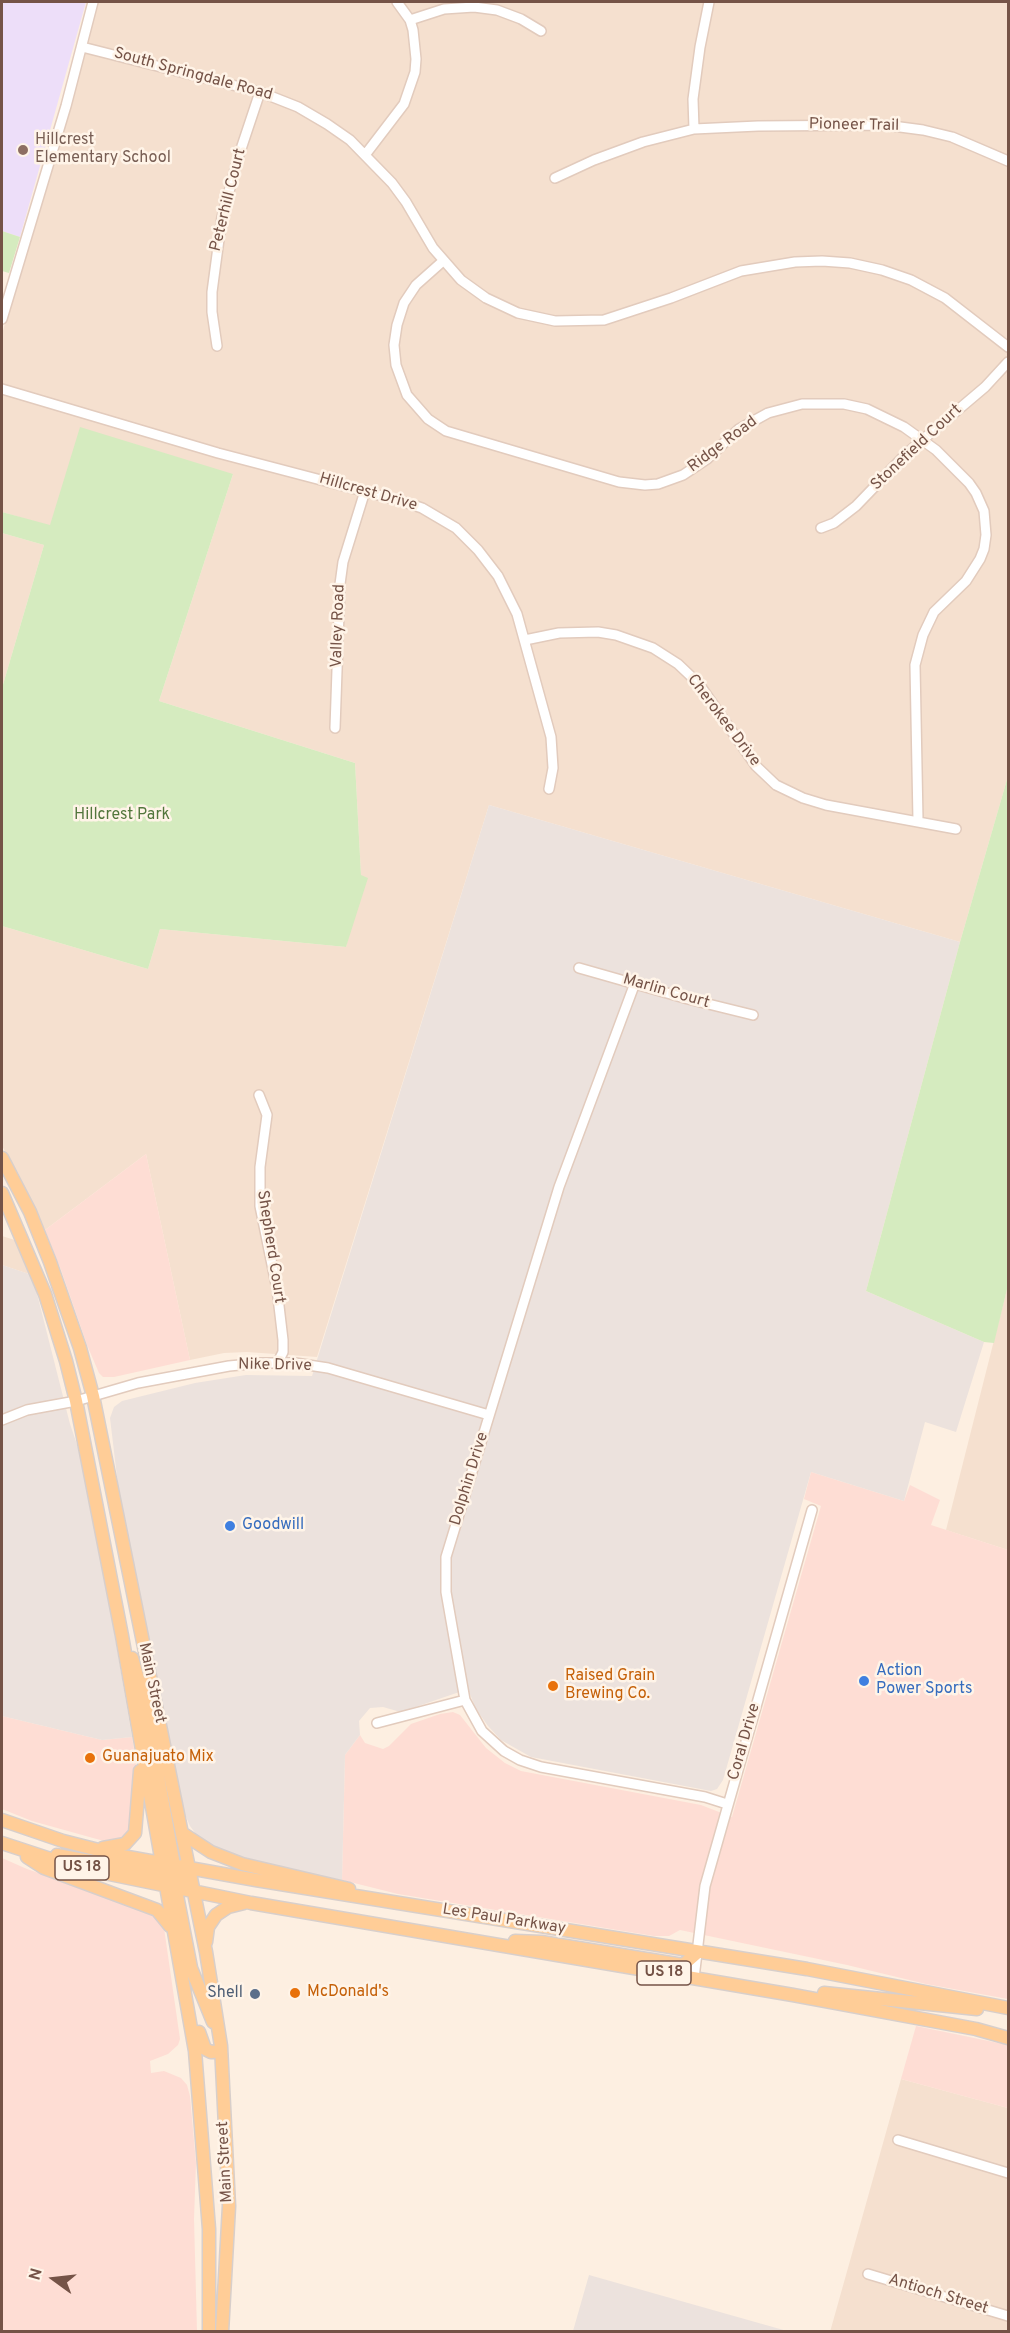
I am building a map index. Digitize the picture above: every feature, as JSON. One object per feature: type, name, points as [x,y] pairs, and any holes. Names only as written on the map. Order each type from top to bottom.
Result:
[{"type":"main road","name":"Main Street","points":[[2,1158],[30,1212],[61,1293],[93,1396],[182,1833],[172,1874]]},
{"type":"main road","name":"Main Street","points":[[2,1193],[45,1294],[76,1401],[119,1617],[141,1749],[172,1874],[173,1932],[195,2051],[198,2081],[209,2229],[209,2331]]},
{"type":"main road","points":[[23,1242],[36,1255],[50,1289],[61,1293]]},
{"type":"main road","points":[[119,1617],[145,1704],[172,1874],[190,1968],[219,2037]]},
{"type":"main road","points":[[92,1849],[119,1846],[135,1833],[139,1808],[141,1749]]},
{"type":"main road","name":"Les Paul Parkway","points":[[2,1820],[172,1874],[192,1890],[251,1903],[793,1995],[991,2032],[1008,2038]]},
{"type":"main road","points":[[182,1833],[211,1852],[242,1864],[331,1883],[387,1901]]},
{"type":"main road","name":"Les Paul Parkway","points":[[2,1843],[75,1867],[172,1874],[387,1901],[807,1969],[1008,2010]]},
{"type":"main road","points":[[20,1850],[44,1869],[157,1910],[168,1921],[173,1932]]},
{"type":"main road","name":"Main Street","points":[[172,1874],[192,1890],[206,1952],[221,2051],[229,2206],[222,2331]]},
{"type":"main road","points":[[206,1952],[208,1927],[216,1915],[228,1907],[251,1903]]},
{"type":"main road","points":[[463,1939],[541,1942],[683,1965],[698,1952]]},
{"type":"main road","points":[[180,1972],[189,1992],[202,2045],[211,2052],[221,2051]]},
{"type":"main road","points":[[793,1995],[812,1992],[1008,2010]]},
{"type":"main road","points":[[198,2081],[208,2059],[221,2051]]},
{"type":"street","points":[[2,319],[93,2]]},
{"type":"street","points":[[365,155],[404,104],[411,89],[416,58],[410,20],[397,2]]},
{"type":"street","points":[[694,129],[694,89],[709,2]]},
{"type":"street","points":[[410,20],[444,9],[474,7],[497,10],[521,19],[541,31]]},
{"type":"street","name":"South Springdale Road","points":[[82,46],[260,92],[298,107],[327,124],[365,155],[392,183],[433,248],[461,280],[493,302],[530,317],[568,322],[618,317],[741,271],[795,262],[850,263],[882,270],[911,280],[928,289],[970,315],[1008,347]]},
{"type":"street","name":"Peterhill Court","points":[[217,346],[212,312],[212,292],[222,217],[260,92]]},
{"type":"street","name":"Pioneer Trail","points":[[555,178],[617,150],[694,129],[769,126],[885,124],[952,137],[1008,161]]},
{"type":"street","name":"Ridge Road","points":[[443,261],[416,285],[404,303],[397,325],[394,354],[401,381],[412,403],[436,425],[459,437],[619,482],[637,485],[658,484],[683,475],[706,459],[745,425],[768,413],[802,404],[844,404],[867,409],[892,420],[922,440],[952,465],[976,493],[984,511],[986,535],[980,560],[974,571],[934,612],[918,650],[914,684],[918,820]]},
{"type":"street","name":"Stonefield Court","points":[[821,528],[834,523],[856,506],[922,440],[985,387],[1008,362]]},
{"type":"street","name":"Hillcrest Drive","points":[[2,389],[218,453],[422,508],[462,533],[478,550],[506,588],[525,640],[551,737],[553,768],[549,789]]},
{"type":"street","name":"Valley Road","points":[[335,728],[340,584],[343,562],[365,491]]},
{"type":"street","name":"Cherokee Drive","points":[[525,640],[559,633],[598,632],[616,635],[653,648],[678,664],[699,684],[750,758],[776,785],[803,798],[826,805],[918,820],[957,829]]},
{"type":"street","name":"Marlin Court","points":[[579,968],[753,1015]]},
{"type":"street","name":"Dolphin Drive","points":[[635,983],[559,1187],[446,1557],[446,1592],[465,1700],[476,1722],[490,1740],[504,1751],[530,1764],[705,1797],[727,1804]]},
{"type":"street","name":"Shepherd Court","points":[[259,1095],[267,1115],[260,1167],[260,1206],[277,1289],[283,1340],[283,1352],[277,1365]]},
{"type":"street","name":"Nike Drive","points":[[2,1420],[27,1410],[76,1401],[138,1383],[218,1368],[261,1363],[277,1365],[295,1363],[328,1368],[489,1415]]},
{"type":"street","name":"Coral Drive","points":[[694,1978],[705,1886],[812,1510]]},
{"type":"street","points":[[377,1723],[465,1700]]},
{"type":"street","points":[[898,2140],[1008,2173]]},
{"type":"street","name":"Antioch Street","points":[[868,2274],[1008,2316]]},
{"type":"street","points":[[209,2286],[226,2287]]},
{"type":"shaded area","name":"Hillcrest Elementary School","points":[[2,2],[86,2],[20,237],[2,231]]},
{"type":"shaded area","points":[[97,2],[1008,2],[1008,776],[960,942],[489,805],[317,1357],[247,1352],[224,1353],[190,1360],[146,1154],[45,1230],[18,1173],[2,1146],[2,926],[148,969],[160,929],[346,947],[361,875],[355,763],[159,701],[233,474],[50,526],[2,512],[2,334]]},
{"type":"shaded area","points":[[2,533],[44,545],[2,688]]},
{"type":"shaded area","points":[[489,805],[960,942],[866,1291],[984,1342],[956,1432],[925,1422],[904,1501],[811,1472],[723,1780],[717,1789],[711,1791],[531,1757],[501,1740],[488,1726],[476,1709],[468,1689],[404,1711],[383,1707],[370,1708],[359,1721],[360,1735],[345,1755],[342,1880],[257,1864],[208,1844],[199,1838],[190,1826],[183,1810],[118,1485],[110,1418],[114,1407],[122,1401],[195,1383],[246,1375],[312,1376]]},
{"type":"shaded area","points":[[146,1154],[190,1360],[114,1377],[103,1377],[87,1345],[45,1230]]},
{"type":"shaded area","points":[[2,1236],[18,1241],[32,1275],[2,1265]]},
{"type":"shaded area","points":[[2,1265],[32,1275],[70,1424],[87,1474],[132,1737],[102,1740],[2,1716]]},
{"type":"shaded area","points":[[1008,1285],[1008,1550],[946,1530]]},
{"type":"shaded area","points":[[811,1472],[904,1501],[910,1485],[940,1500],[931,1525],[1008,1550],[1008,1999],[926,1984],[680,1930],[669,1936],[654,1936],[398,1894],[342,1880],[345,1755],[360,1735],[365,1743],[383,1749],[411,1724],[440,1714],[453,1712],[460,1715],[486,1748],[505,1763],[521,1771],[701,1805],[732,1817],[821,1506],[804,1499]]},
{"type":"shaded area","points":[[2,1716],[102,1740],[132,1737],[136,1761],[134,1822],[123,1838],[108,1842],[32,1821],[2,1809]]},
{"type":"shaded area","points":[[2,1858],[27,1869],[153,1912],[163,1921],[180,2039],[178,2045],[168,2054],[150,2061],[151,2073],[164,2071],[181,2078],[187,2085],[190,2096],[196,2163],[194,2219],[197,2331],[2,2331]]},
{"type":"shaded area","points":[[916,2026],[1008,2045],[1008,2108],[901,2079]]},
{"type":"shaded area","points":[[901,2079],[1008,2108],[1008,2331],[830,2332]]},
{"type":"shaded area","points":[[589,2275],[787,2331],[573,2331]]},
{"type":"green space","points":[[2,231],[20,237],[9,273],[2,271]]},
{"type":"green space","name":"Hillcrest Park","points":[[80,427],[233,474],[159,701],[355,763],[361,875],[368,878],[346,947],[160,929],[148,969],[2,926],[2,688],[44,545],[2,533],[2,512],[50,525]]},
{"type":"green space","points":[[1008,776],[1008,1285],[994,1343],[984,1342],[866,1291],[960,942]]},
{"type":"place","name":"Hillcrest Elementary School","points":[[23,150]]},
{"type":"place","name":"Goodwill","points":[[230,1526]]},
{"type":"place","name":"Action Power Sports","points":[[864,1681]]},
{"type":"place","name":"Raised Grain Brewing Co.","points":[[553,1686]]},
{"type":"place","name":"Guanajuato Mix","points":[[90,1758]]},
{"type":"place","name":"McDonald's","points":[[295,1993]]},
{"type":"place","name":"Shell","points":[[255,1994]]}]
